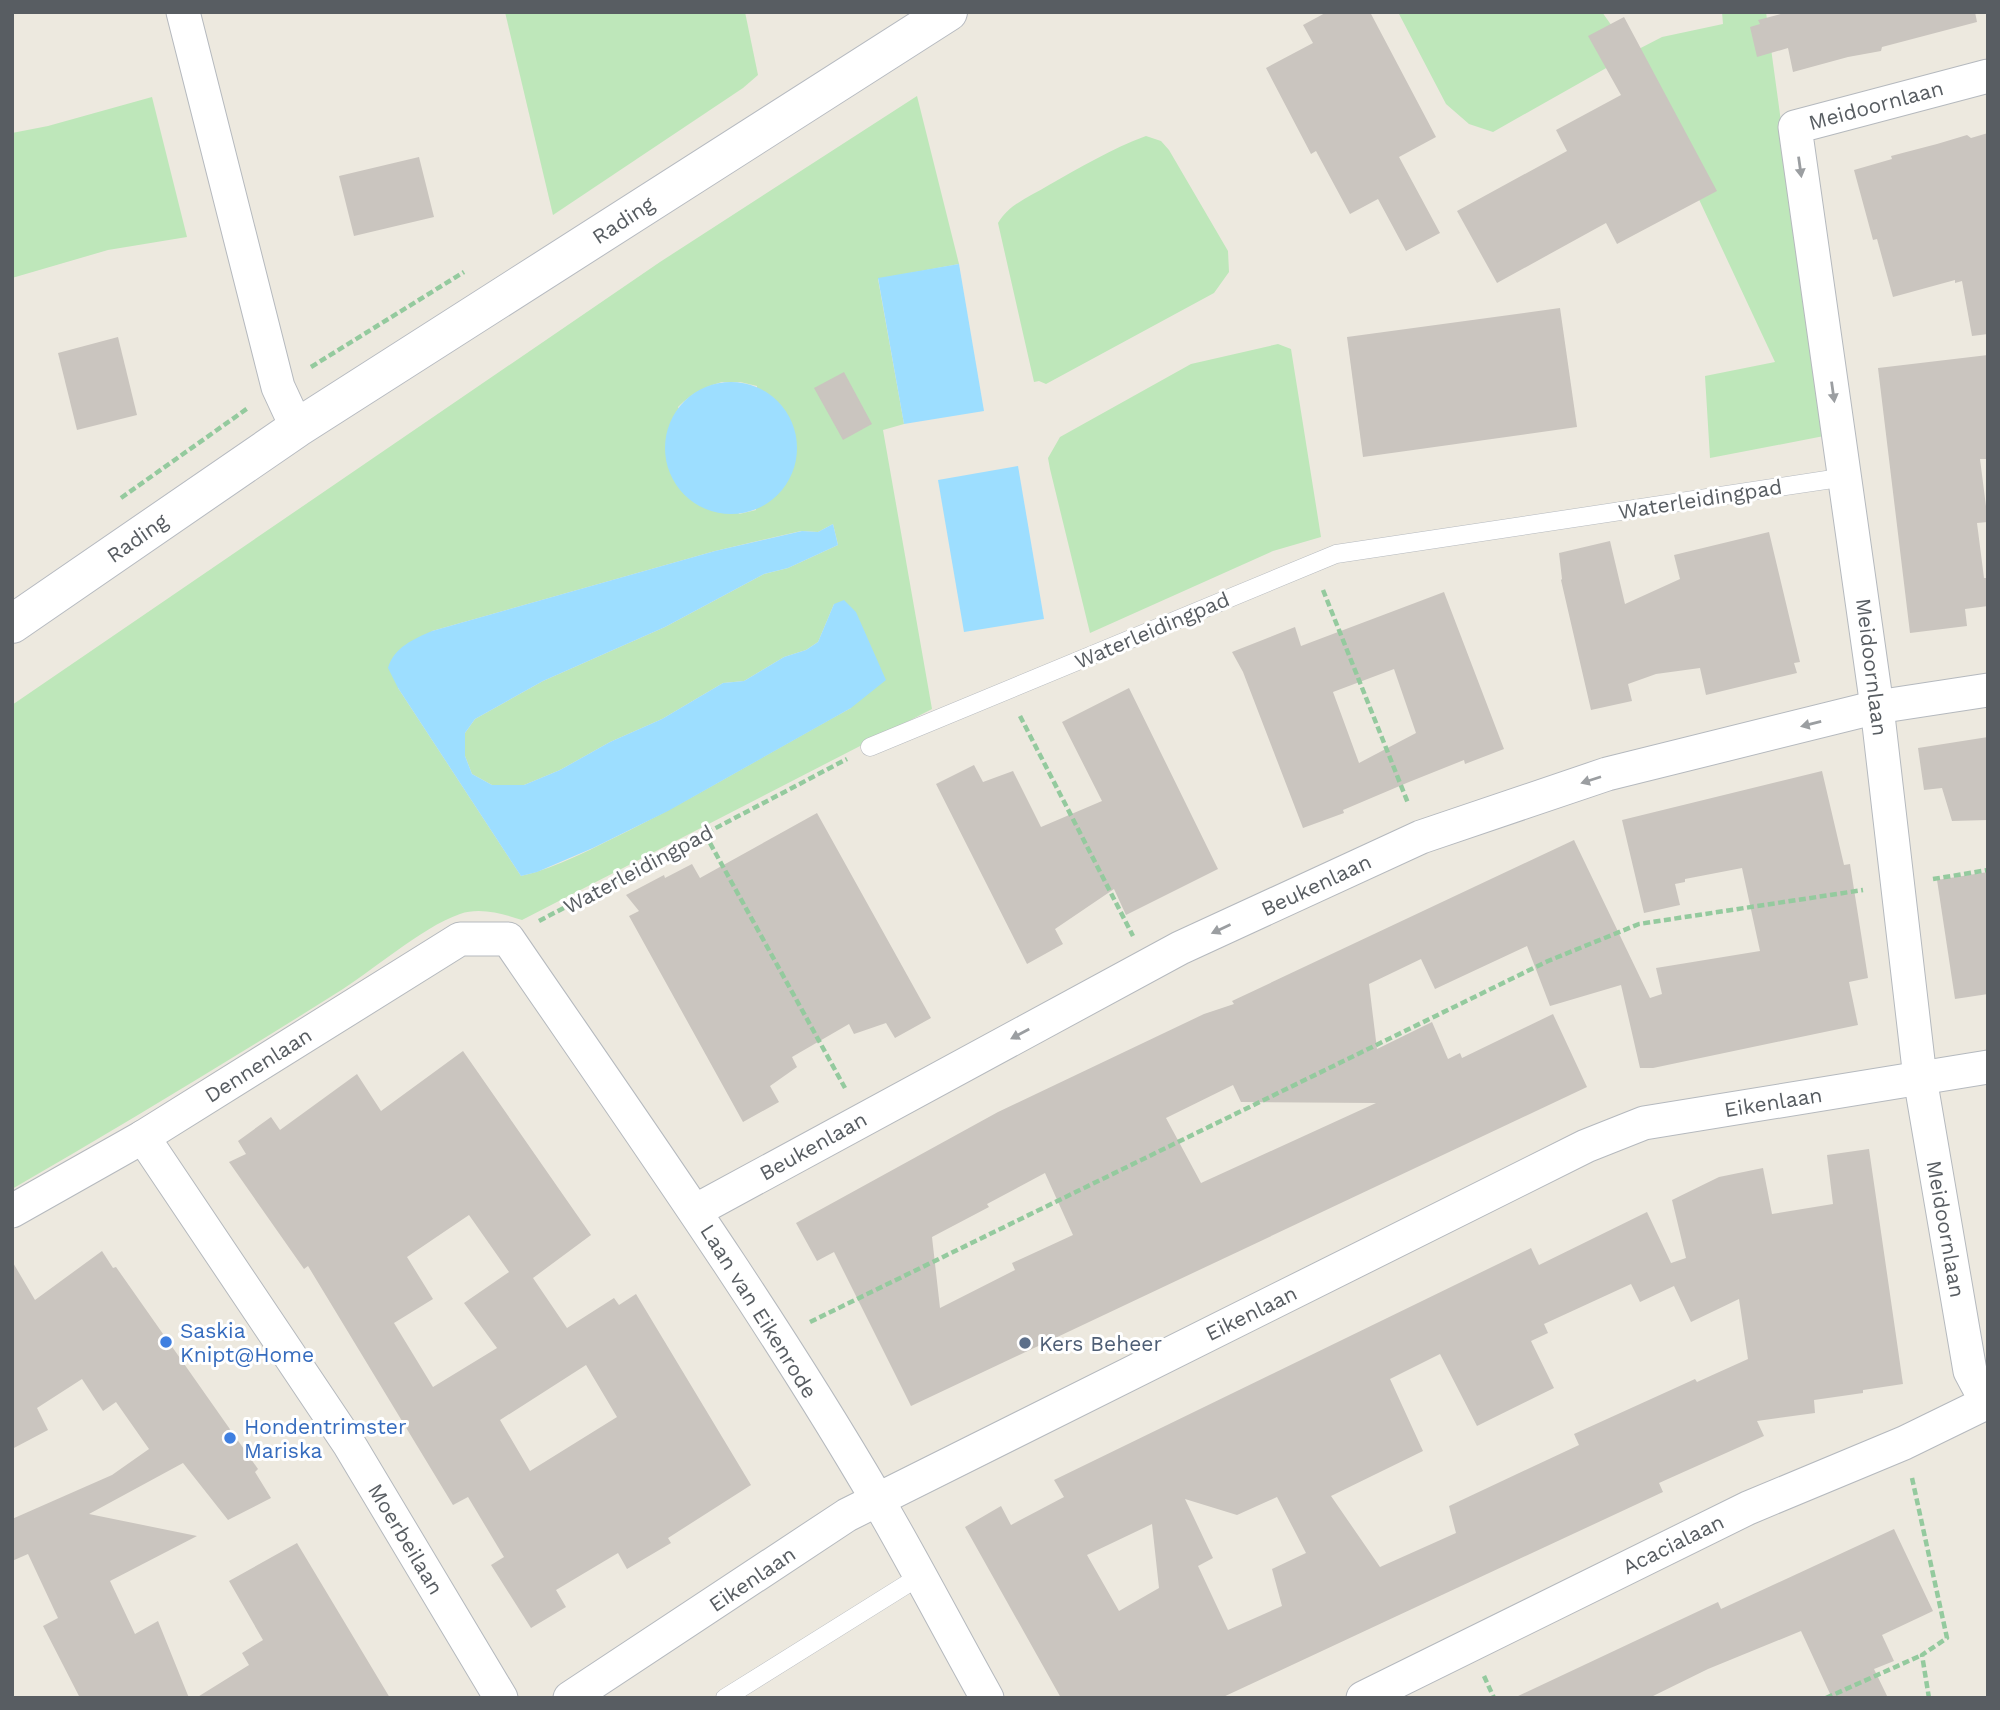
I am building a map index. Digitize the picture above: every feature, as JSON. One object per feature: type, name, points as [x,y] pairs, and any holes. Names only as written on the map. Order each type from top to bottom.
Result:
[{"type":"main road","name":"Rading","points":[[12,624],[297,428],[948,12]]},
{"type":"street","points":[[183,12],[278,387],[297,428]]},
{"type":"street","name":"Meidoornlaan","points":[[1987,1401],[1970,1371],[1920,1078],[1877,707],[1795,127],[1988,76]]},
{"type":"street","name":"Beukenlaan","points":[[695,1211],[1180,948],[1421,836],[1608,774],[1877,707],[1988,690]]},
{"type":"street","name":"Dennenlaan","points":[[12,1211],[143,1137],[460,939],[508,939]]},
{"type":"street","name":"Laan van Eikenrode","points":[[508,939],[695,1211],[776,1338],[877,1499],[987,1698]]},
{"type":"street","name":"Eikenlaan","points":[[570,1698],[847,1515],[1562,1158],[1644,1123],[1988,1067]]},
{"type":"street","name":"Moerbeilaan","points":[[143,1137],[349,1444],[501,1698]]},
{"type":"street","name":"Acacialaan","points":[[1363,1698],[1748,1508],[1904,1443],[1987,1401]]},
{"type":"lane","name":"Waterleidingpad","points":[[870,747],[1336,554],[1846,477]]},
{"type":"lane","points":[[725,1698],[920,1576]]},
{"type":"path","points":[[1312,563],[1421,836]]},
{"type":"path","points":[[1006,691],[1148,965]]},
{"type":"path","name":"Waterleidingpad","points":[[508,939],[870,747]]},
{"type":"path","points":[[705,834],[862,1120]]},
{"type":"path","points":[[776,1338],[1536,967],[1639,923],[1988,870]]},
{"type":"path","points":[[1826,1698],[1922,1655],[1947,1638],[1904,1443]]},
{"type":"path","points":[[1922,1655],[1929,1698]]},
{"type":"green space","points":[[505,12],[745,12],[758,75],[743,88],[553,215]]},
{"type":"green space","points":[[1398,12],[1602,12],[1631,53],[1662,37],[1723,24],[1722,12],[1766,12],[1824,436],[1710,458],[1705,376],[1775,362],[1631,54],[1493,132],[1469,124],[1446,104]]},
{"type":"green space","points":[[917,96],[959,264],[878,279],[904,424],[883,430],[932,709],[522,920],[476,911],[460,914],[429,929],[350,985],[12,1189],[12,705],[660,262]],"holes":[[[722,382],[757,386],[756,510],[739,514],[678,407],[698,391]],[[833,524],[838,545],[788,568],[764,574],[665,627],[543,681],[475,719],[465,733],[465,756],[472,774],[492,785],[524,785],[662,719],[723,683],[744,681],[784,657],[806,650],[818,642],[834,604],[851,708],[630,830],[563,862],[521,876],[398,688],[432,631],[715,551],[801,531],[818,532]]]},
{"type":"green space","points":[[152,97],[187,237],[108,250],[12,278],[12,133],[48,126]]},
{"type":"green space","points":[[1146,136],[1161,141],[1169,150],[1228,251],[1229,272],[1214,293],[1046,384],[1034,382],[998,223],[1008,210],[1021,201],[1096,159]]},
{"type":"green space","points":[[1278,344],[1291,349],[1321,537],[1273,551],[1090,633],[1048,458],[1060,437],[1191,364]]},
{"type":"water","points":[[959,264],[984,411],[904,424],[878,278]]},
{"type":"water","points":[[731,382],[756,387],[778,401],[792,423],[797,448],[792,473],[778,495],[756,509],[731,514],[706,509],[684,495],[670,473],[665,448],[670,423],[684,401],[706,387]]},
{"type":"water","points":[[1018,466],[1044,619],[964,632],[938,480]]},
{"type":"water","points":[[833,524],[838,545],[788,568],[764,574],[665,627],[543,681],[475,719],[465,733],[465,756],[472,774],[492,785],[524,785],[662,719],[723,683],[744,681],[784,657],[806,650],[818,642],[834,604],[844,600],[856,612],[886,680],[851,708],[668,811],[593,848],[521,876],[398,688],[388,668],[395,654],[418,637],[432,631],[715,551],[802,531],[818,532]]},
{"type":"building","points":[[1327,12],[1370,12],[1436,137],[1399,157],[1440,233],[1406,251],[1378,199],[1350,214],[1316,151],[1311,154],[1266,68],[1313,43],[1303,25]]},
{"type":"building","points":[[1788,12],[1975,12],[1977,22],[1882,47],[1881,51],[1793,72],[1788,48],[1757,57],[1750,27],[1760,24],[1758,20]]},
{"type":"building","points":[[1624,17],[1717,191],[1617,244],[1606,223],[1497,283],[1457,211],[1567,151],[1556,130],[1621,95],[1588,36]]},
{"type":"building","points":[[1988,133],[1988,334],[1972,336],[1962,281],[1955,283],[1955,280],[1893,297],[1877,239],[1873,240],[1854,170],[1892,159],[1891,156],[1967,135],[1971,138]]},
{"type":"building","points":[[419,157],[434,217],[354,236],[339,176]]},
{"type":"building","points":[[1560,308],[1577,427],[1363,457],[1347,337]]},
{"type":"building","points":[[118,337],[137,415],[77,430],[58,353]]},
{"type":"building","points":[[1988,355],[1988,459],[1980,459],[1988,522],[1977,523],[1984,578],[1988,578],[1988,606],[1965,609],[1967,626],[1910,633],[1878,368]]},
{"type":"building","points":[[844,372],[872,424],[843,440],[814,388]]},
{"type":"building","points":[[1769,532],[1800,662],[1794,663],[1797,673],[1706,695],[1700,668],[1656,674],[1628,684],[1632,701],[1591,710],[1561,580],[1559,553],[1610,541],[1625,604],[1680,579],[1674,555]]},
{"type":"building","points":[[1444,592],[1504,749],[1465,764],[1464,760],[1343,810],[1344,813],[1303,828],[1243,672],[1232,652],[1295,627],[1301,646]],"holes":[[[1394,669],[1416,733],[1359,763],[1333,692]]]},
{"type":"building","points":[[1129,688],[1218,869],[1126,915],[1114,889],[1055,929],[1063,944],[1027,964],[936,784],[974,765],[983,782],[1013,771],[1041,827],[1102,801],[1062,722]]},
{"type":"building","points":[[1988,737],[1988,820],[1952,821],[1942,788],[1924,790],[1918,748]]},
{"type":"building","points":[[1822,771],[1844,865],[1850,864],[1868,978],[1849,982],[1858,1025],[1653,1068],[1640,1068],[1621,985],[1550,1006],[1527,946],[1435,989],[1421,959],[1369,984],[1377,1049],[1432,1022],[1448,1059],[1460,1053],[1462,1058],[1553,1014],[1587,1087],[911,1406],[834,1252],[817,1261],[796,1223],[998,1112],[1204,1014],[1234,1004],[1232,1001],[1574,840],[1650,998],[1662,994],[1656,968],[1760,951],[1742,868],[1685,879],[1685,882],[1675,884],[1680,905],[1644,913],[1622,820]],"holes":[[[1233,1085],[1241,1102],[1376,1103],[1201,1183],[1166,1118]],[[1045,1173],[1073,1235],[1012,1263],[1015,1270],[940,1308],[932,1237]]]},
{"type":"building","points":[[817,813],[931,1018],[895,1038],[886,1023],[854,1034],[849,1024],[792,1057],[797,1067],[770,1086],[779,1102],[743,1122],[629,916],[639,911],[626,895],[692,864],[700,878]]},
{"type":"building","points":[[1988,872],[1988,994],[1955,999],[1937,880]]},
{"type":"building","points":[[463,1051],[591,1235],[533,1278],[567,1328],[614,1298],[619,1305],[636,1294],[751,1485],[668,1538],[671,1543],[627,1569],[618,1553],[556,1590],[566,1607],[531,1628],[491,1565],[504,1557],[468,1497],[453,1505],[308,1266],[304,1269],[229,1162],[246,1154],[238,1141],[271,1117],[280,1130],[357,1074],[381,1111]],"holes":[[[469,1215],[509,1272],[464,1303],[497,1348],[433,1387],[394,1323],[433,1299],[407,1257]],[[586,1365],[617,1417],[530,1471],[500,1420]]]},
{"type":"building","points":[[1869,1149],[1903,1384],[1814,1400],[1815,1413],[1757,1421],[1764,1436],[1659,1483],[1663,1492],[1221,1698],[1061,1698],[965,1527],[1001,1506],[1011,1525],[1064,1497],[1054,1480],[1531,1248],[1539,1265],[1647,1212],[1671,1263],[1686,1258],[1672,1200],[1719,1177],[1763,1168],[1772,1214],[1833,1204],[1827,1155]],"holes":[[[1631,1284],[1640,1302],[1674,1286],[1691,1322],[1739,1299],[1748,1359],[1697,1382],[1695,1379],[1574,1434],[1579,1445],[1449,1506],[1456,1533],[1380,1567],[1331,1496],[1423,1451],[1390,1379],[1440,1354],[1477,1426],[1554,1388],[1531,1341],[1548,1333],[1544,1324]],[[1277,1497],[1306,1553],[1272,1569],[1282,1606],[1228,1630],[1198,1566],[1213,1558],[1185,1499],[1237,1515]],[[1152,1524],[1159,1588],[1119,1611],[1087,1555]]]},
{"type":"building","points":[[102,1251],[258,1469],[255,1472],[271,1498],[228,1520],[183,1463],[89,1514],[197,1536],[110,1581],[135,1634],[158,1621],[189,1698],[80,1698],[43,1626],[58,1618],[28,1554],[12,1561],[12,1519],[112,1475],[149,1449],[116,1402],[103,1411],[82,1379],[37,1408],[48,1430],[12,1449],[12,1261],[35,1300]]},
{"type":"building","points":[[1894,1529],[1933,1611],[1882,1635],[1894,1661],[1874,1669],[1888,1698],[1832,1698],[1801,1631],[1708,1669],[1649,1698],[1514,1698],[1718,1602],[1721,1609]]},
{"type":"building","points":[[297,1543],[390,1698],[196,1698],[249,1665],[242,1653],[263,1640],[229,1581]]},
{"type":"place","name":"Saskia Knipt@Home","points":[[166,1342]]},
{"type":"place","name":"Kers Beheer","points":[[1025,1343]]},
{"type":"place","name":"Hondentrimster Mariska","points":[[230,1438]]}]
